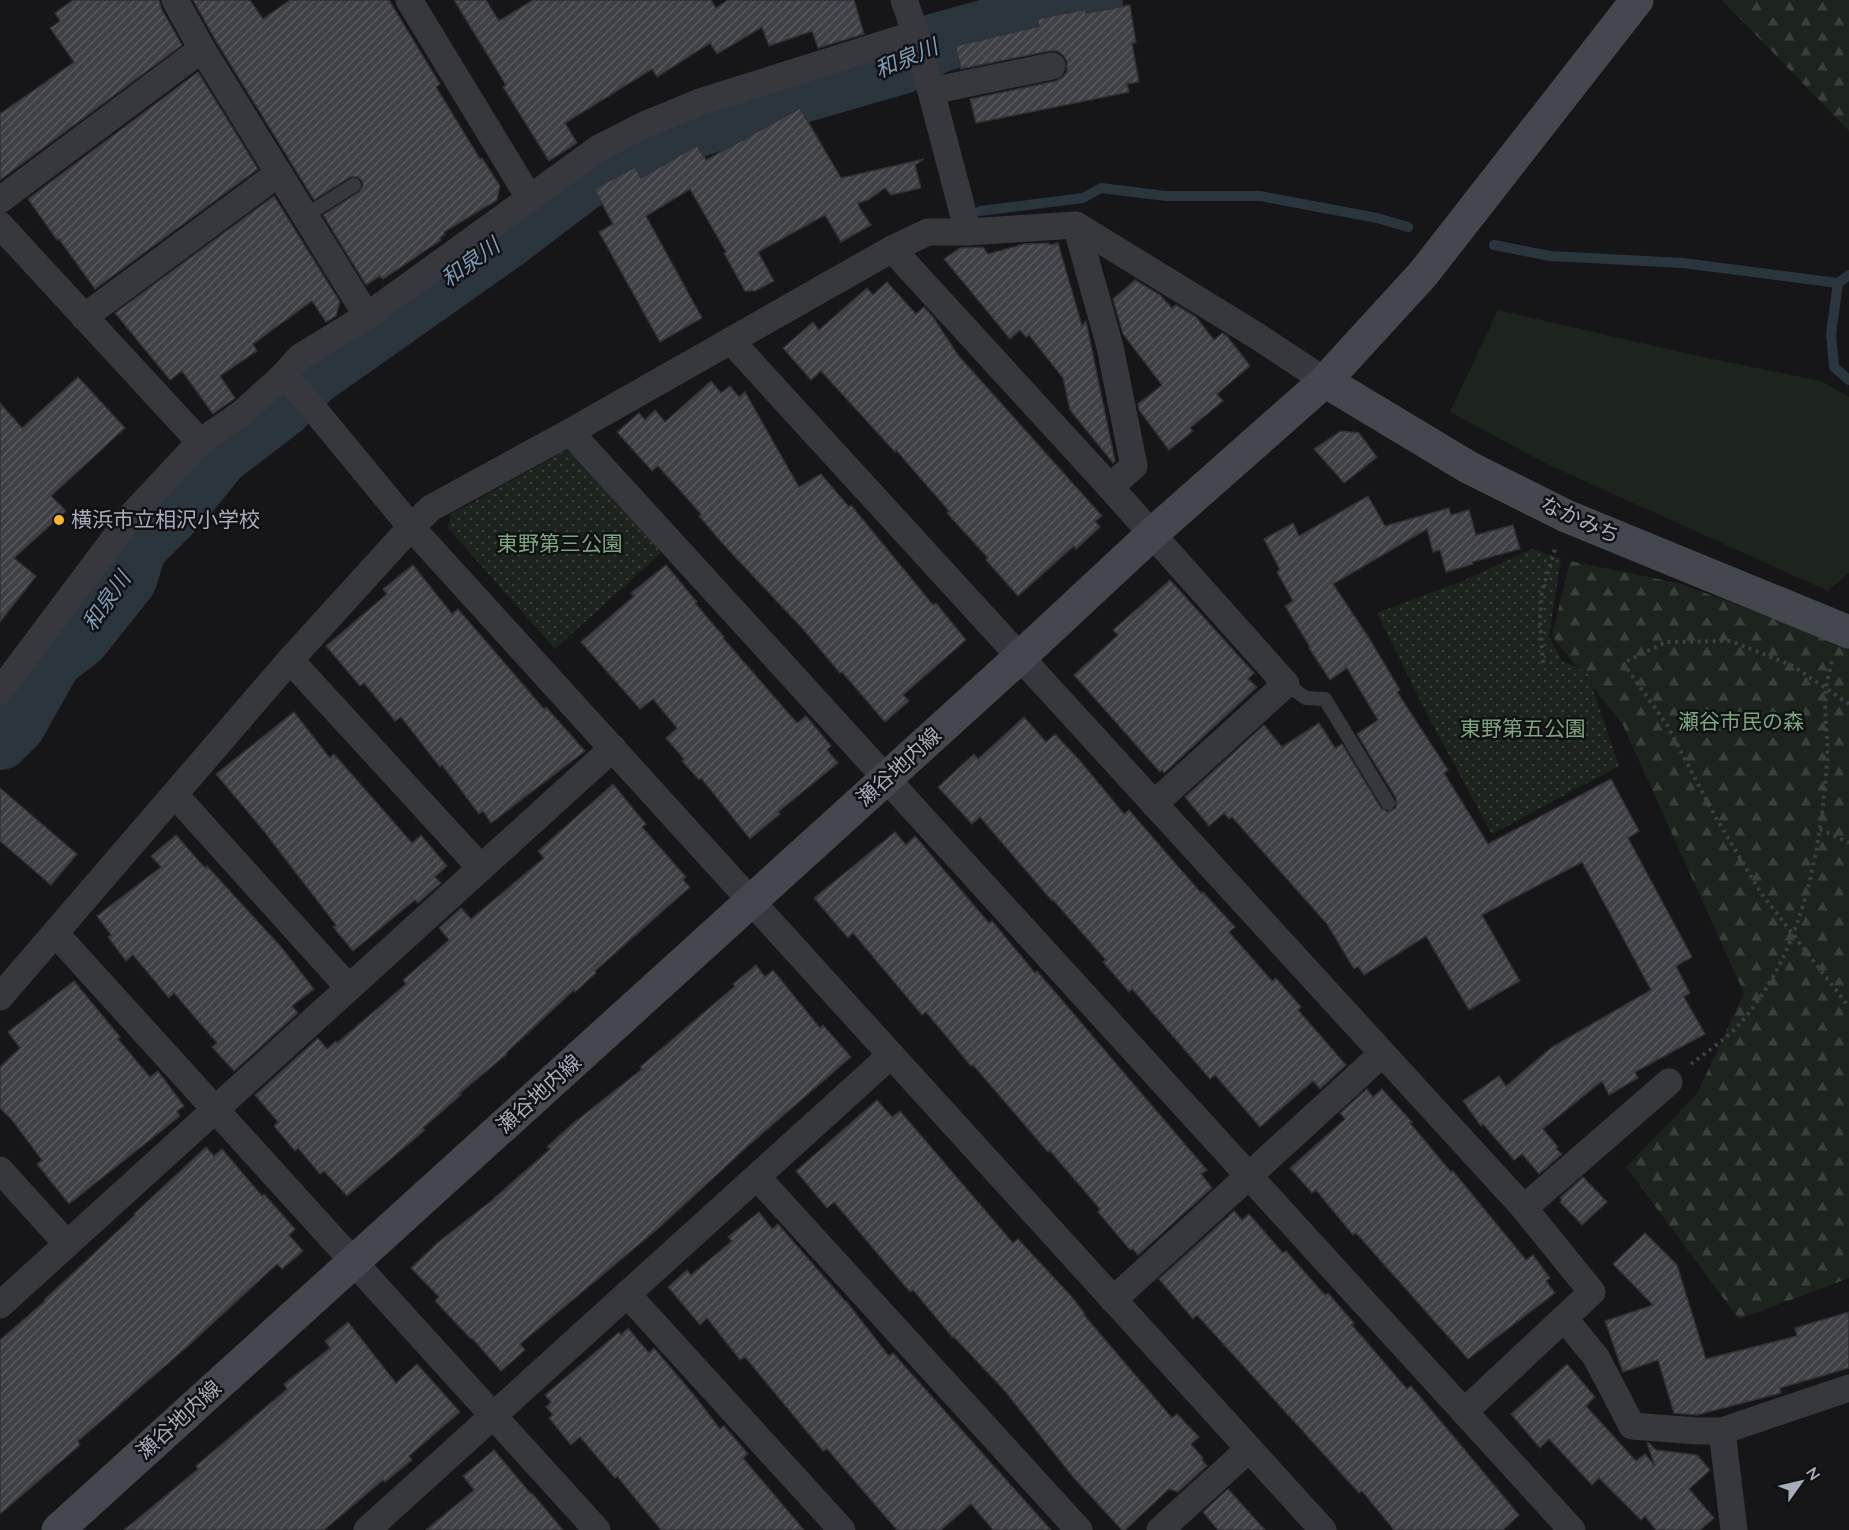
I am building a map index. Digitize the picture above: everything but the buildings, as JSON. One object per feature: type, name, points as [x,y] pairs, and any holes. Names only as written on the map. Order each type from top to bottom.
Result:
[{"type":"street","points":[[174,0],[367,316]]},
{"type":"street","points":[[409,0],[530,199]]},
{"type":"street","points":[[884,0],[910,16],[968,232]]},
{"type":"street","name":"瀬谷地内線","points":[[58,1530],[752,901],[1152,534],[1325,381],[1423,274],[1638,0]]},
{"type":"street","points":[[0,691],[132,515],[200,442],[242,413],[292,386],[300,357],[367,316],[599,148],[644,125],[700,102],[803,71],[910,16]]},
{"type":"street","points":[[0,200],[202,49]]},
{"type":"street","points":[[931,91],[1052,66]]},
{"type":"street","points":[[84,317],[279,173]]},
{"type":"street","points":[[0,225],[200,442]]},
{"type":"street","points":[[1076,225],[1110,347],[1134,466],[1110,487]]},
{"type":"street","points":[[0,997],[290,660],[411,526],[431,508],[570,432],[892,249],[928,232],[968,232],[1076,225],[1247,330],[1325,381]]},
{"type":"street","points":[[892,249],[1110,487],[1286,684],[1154,804]]},
{"type":"street","points":[[731,341],[1524,1208],[1592,1292],[1464,1412]]},
{"type":"street","name":"なかみち","points":[[1325,381],[1468,467],[1566,516],[1845,630]]},
{"type":"street","points":[[292,386],[411,526],[1323,1530]]},
{"type":"street","points":[[570,432],[1464,1412],[1559,1526]]},
{"type":"street","points":[[290,660],[481,868]]},
{"type":"street","points":[[0,1305],[613,748]]},
{"type":"street","points":[[175,795],[349,988]]},
{"type":"street","points":[[55,933],[597,1530]]},
{"type":"street","points":[[1113,1300],[1382,1054]]},
{"type":"street","points":[[367,1530],[891,1055]]},
{"type":"street","points":[[1524,1208],[1669,1082]]},
{"type":"street","points":[[0,1170],[68,1244]]},
{"type":"street","points":[[757,1176],[1079,1530]]},
{"type":"street","points":[[627,1294],[842,1530]]},
{"type":"street","points":[[1564,1318],[1596,1357],[1632,1425],[1722,1431],[1849,1388]]},
{"type":"street","points":[[1722,1431],[1734,1530]]},
{"type":"street","points":[[1160,1530],[1250,1449]]},
{"type":"lane","points":[[305,216],[354,185]]},
{"type":"lane","points":[[1286,684],[1306,698],[1325,699],[1388,803]]},
{"type":"path","points":[[1543,663],[1540,621],[1542,591],[1566,516]]},
{"type":"path","points":[[1669,1082],[1734,1030],[1767,987],[1793,934],[1812,872],[1820,830],[1828,749],[1826,688],[1845,630]]},
{"type":"path","points":[[1849,704],[1793,666],[1731,641],[1666,642],[1623,663],[1667,726],[1716,818],[1761,893],[1849,1007]]},
{"type":"path","points":[[1820,830],[1849,843]]},
{"type":"green space","points":[[1722,0],[1849,0],[1849,131]]},
{"type":"green space","points":[[1498,310],[1698,356],[1821,381],[1849,397],[1849,573],[1828,591],[1551,466],[1450,412]]},
{"type":"green space","name":"東野第三公園","points":[[575,445],[661,553],[555,649],[448,528],[450,515]]},
{"type":"green space","name":"東野第五公園","points":[[1532,549],[1561,559],[1549,636],[1562,661],[1587,672],[1619,766],[1492,834],[1428,716],[1377,613],[1465,580]]},
{"type":"green space","name":"瀬谷市民の森","points":[[1570,561],[1678,583],[1849,646],[1849,1278],[1739,1319],[1626,1167],[1697,1094],[1744,993],[1622,723],[1552,636]]},
{"type":"waterway","name":"和泉川","points":[[0,740],[16,724],[52,660],[80,638],[127,579],[137,547],[183,501],[219,456],[282,408],[311,377],[505,240],[596,171],[665,138],[788,97],[902,64],[937,43],[1093,0]]},
{"type":"waterway","points":[[980,211],[1083,198],[1101,188],[1166,196],[1260,196],[1377,218],[1408,227]]},
{"type":"waterway","points":[[1494,245],[1550,256],[1683,263],[1838,283],[1849,275]]},
{"type":"waterway","points":[[1838,283],[1831,334],[1834,367],[1849,380]]},
{"type":"place","name":"横浜市立相沢小学校","points":[[59,520]]}]
